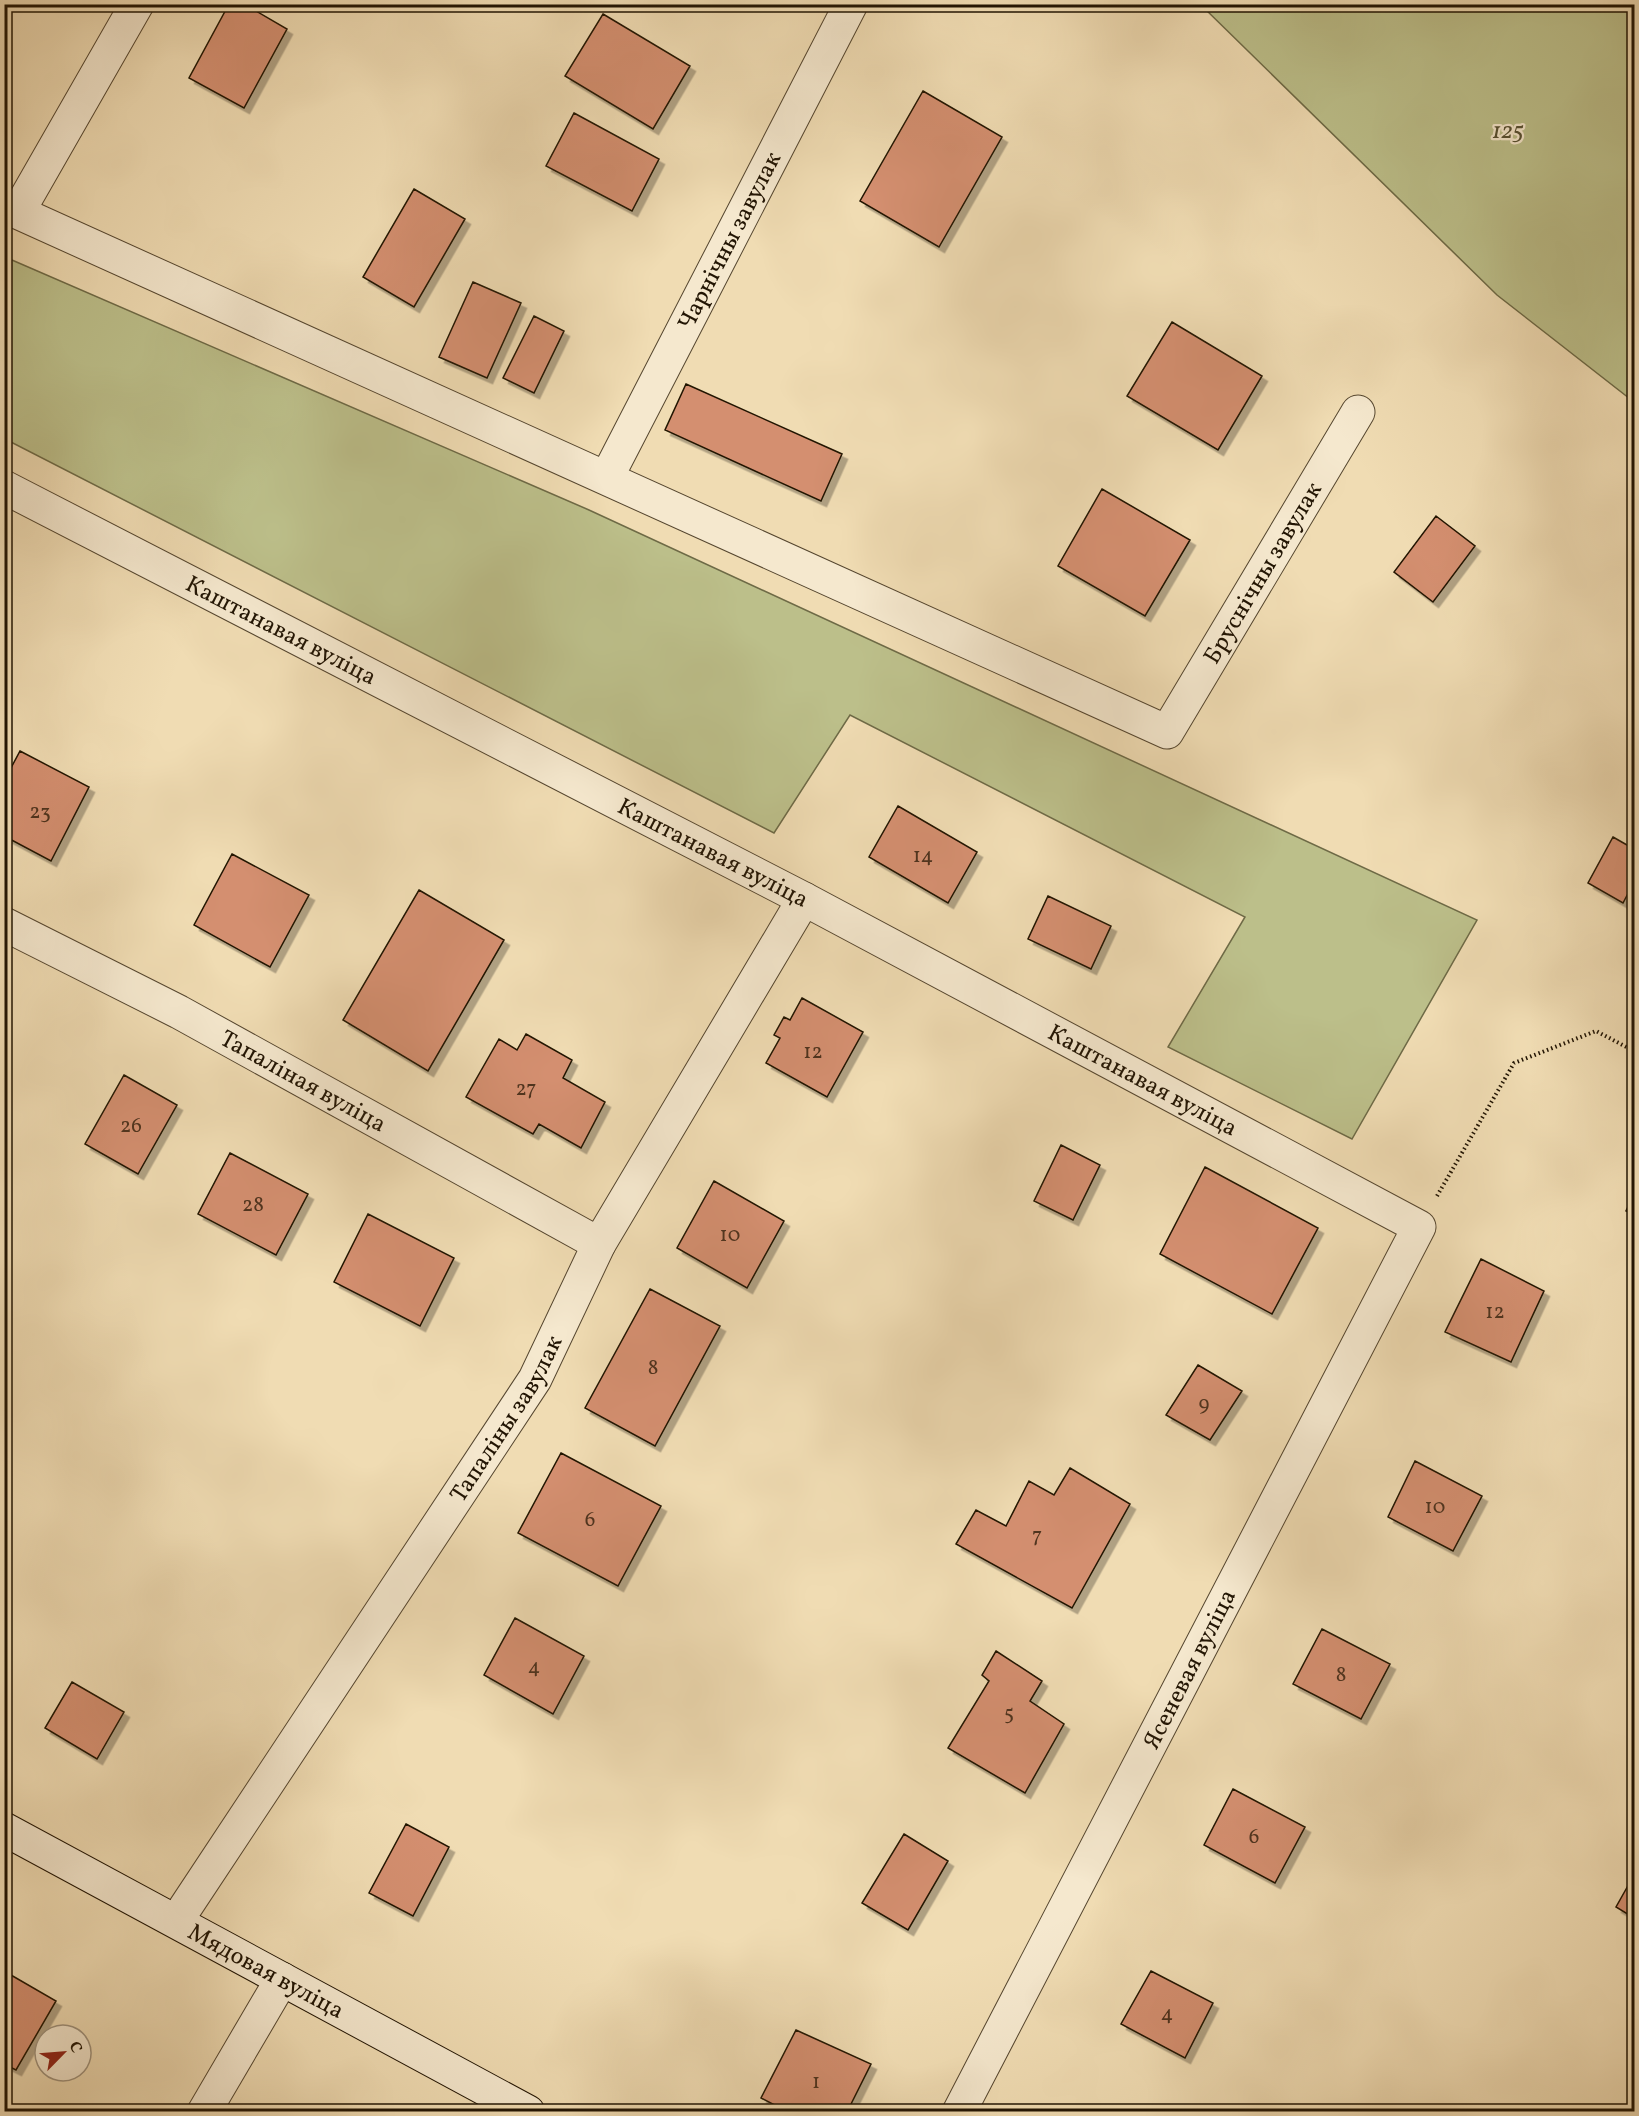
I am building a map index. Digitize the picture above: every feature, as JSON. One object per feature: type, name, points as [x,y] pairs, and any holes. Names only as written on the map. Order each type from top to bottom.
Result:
[{"type":"street","points":[[137,4],[11,209],[607,477]]},
{"type":"street","name":"Чарнічны завулак","points":[[607,477],[850,4]]},
{"type":"street","name":"Бруснічны завулак","points":[[607,477],[1167,732],[1358,412]]},
{"type":"street","name":"Каштанавая вуліца","points":[[4,487],[804,899],[1419,1227]]},
{"type":"street","name":"Тапаліны завулак","points":[[177,1920],[535,1379],[599,1244],[804,899]]},
{"type":"street","name":"Тапаліная вуліца","points":[[4,924],[179,1012],[599,1244]]},
{"type":"street","name":"Ясеневая вуліца","points":[[959,2112],[1419,1227]]},
{"type":"street","name":"Мядовая вуліца","points":[[4,1829],[177,1920],[528,2112]]},
{"type":"street","points":[[204,2112],[282,1979]]},
{"type":"path","points":[[1419,1227],[1514,1063],[1596,1031],[1635,1051]]},
{"type":"green space","name":"125","points":[[1201,5],[1634,5],[1634,402],[1497,295]]},
{"type":"green space","points":[[5,257],[589,510],[1477,920],[1352,1139],[1168,1047],[1245,917],[850,715],[774,833],[5,439]]},
{"type":"building","points":[[229,4],[244,4],[287,29],[244,108],[189,78]]},
{"type":"building","points":[[603,14],[690,66],[653,129],[565,76]]},
{"type":"building","points":[[923,91],[1002,137],[939,247],[860,201]]},
{"type":"building","points":[[574,113],[659,159],[632,211],[546,166]]},
{"type":"building","points":[[414,189],[465,219],[414,307],[363,277]]},
{"type":"building","points":[[473,282],[521,303],[487,378],[439,357]]},
{"type":"building","points":[[534,316],[564,331],[534,393],[503,378]]},
{"type":"building","points":[[1172,322],[1262,376],[1218,450],[1127,396]]},
{"type":"building","points":[[686,384],[842,454],[821,501],[665,430]]},
{"type":"building","points":[[1102,489],[1190,540],[1145,616],[1058,566]]},
{"type":"building","points":[[1436,516],[1475,546],[1433,602],[1394,572]]},
{"type":"building","points":[[20,751],[89,787],[51,861],[4,836],[4,781]]},
{"type":"building","points":[[898,806],[977,852],[948,903],[869,857]]},
{"type":"building","points":[[1613,837],[1634,849],[1634,882],[1623,903],[1588,883]]},
{"type":"building","points":[[232,854],[309,895],[270,967],[194,925]]},
{"type":"building","points":[[419,890],[504,940],[428,1071],[343,1020]]},
{"type":"building","points":[[1048,896],[1111,926],[1091,969],[1028,939]]},
{"type":"building","points":[[802,998],[863,1032],[827,1097],[766,1063],[780,1038],[774,1035],[784,1017],[790,1020]]},
{"type":"building","points":[[526,1034],[572,1060],[563,1078],[605,1102],[581,1148],[539,1124],[533,1134],[466,1097],[499,1039],[517,1050]]},
{"type":"building","points":[[124,1075],[177,1105],[138,1174],[85,1144]]},
{"type":"building","points":[[1061,1145],[1100,1165],[1073,1220],[1034,1201]]},
{"type":"building","points":[[230,1153],[308,1194],[276,1255],[198,1214]]},
{"type":"building","points":[[1205,1167],[1318,1228],[1272,1314],[1160,1254]]},
{"type":"building","points":[[714,1181],[784,1221],[747,1288],[677,1248]]},
{"type":"building","points":[[1634,1194],[1634,1215],[1626,1211]]},
{"type":"building","points":[[368,1214],[454,1258],[420,1326],[334,1282]]},
{"type":"building","points":[[1481,1259],[1544,1291],[1511,1362],[1445,1332]]},
{"type":"building","points":[[650,1289],[720,1326],[655,1446],[585,1408]]},
{"type":"building","points":[[1198,1365],[1242,1391],[1210,1440],[1166,1415]]},
{"type":"building","points":[[561,1453],[661,1506],[618,1586],[518,1533]]},
{"type":"building","points":[[1415,1461],[1482,1496],[1453,1551],[1388,1517]]},
{"type":"building","points":[[1070,1468],[1130,1504],[1072,1608],[956,1544],[976,1510],[1006,1526],[1029,1481],[1054,1495]]},
{"type":"building","points":[[515,1618],[584,1656],[553,1714],[484,1675]]},
{"type":"building","points":[[1322,1629],[1390,1664],[1361,1719],[1293,1684]]},
{"type":"building","points":[[996,1651],[1042,1681],[1030,1701],[1064,1724],[1025,1793],[948,1748],[989,1681],[982,1675]]},
{"type":"building","points":[[72,1682],[124,1712],[97,1759],[45,1728]]},
{"type":"building","points":[[1233,1789],[1305,1827],[1275,1883],[1204,1845]]},
{"type":"building","points":[[406,1824],[449,1847],[413,1916],[369,1893]]},
{"type":"building","points":[[904,1834],[948,1861],[908,1930],[862,1903]]},
{"type":"building","points":[[1634,1875],[1634,1918],[1616,1907]]},
{"type":"building","points":[[4,1971],[56,2001],[43,2023],[33,2023],[33,2041],[16,2070],[4,2064]]},
{"type":"building","points":[[1151,1971],[1213,2003],[1185,2058],[1121,2024]]},
{"type":"building","points":[[796,2030],[871,2064],[847,2112],[788,2112],[761,2098]]}]
